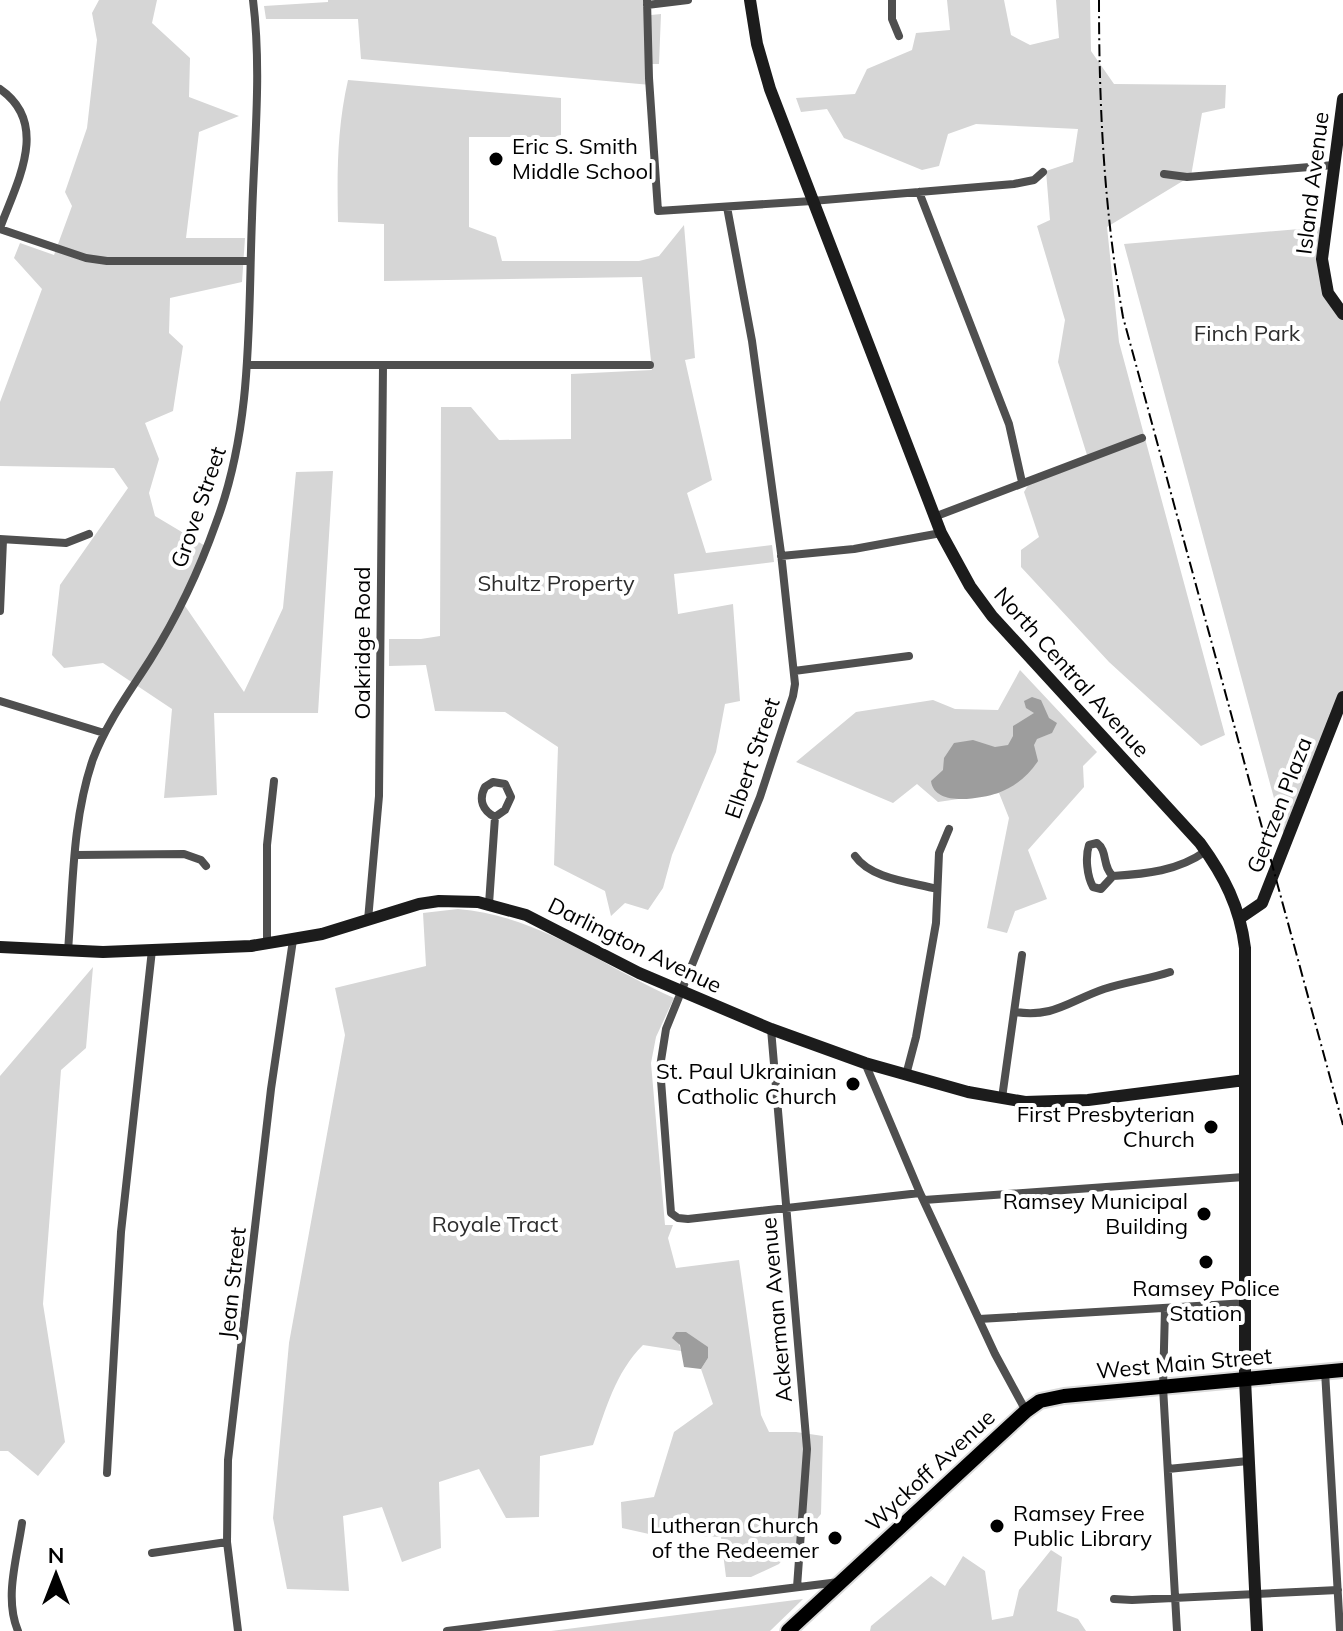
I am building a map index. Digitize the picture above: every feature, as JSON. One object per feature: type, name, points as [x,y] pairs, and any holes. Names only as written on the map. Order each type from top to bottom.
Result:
[{"type":"main road","name":"North Central Avenue","points":[[750,0],[763,68],[941,533],[970,586],[992,616],[1206,851],[1224,878],[1240,918],[1245,948],[1245,1379],[1257,1631]]},
{"type":"main road","name":"Island Avenue","points":[[1343,99],[1322,270],[1328,293],[1343,314]]},
{"type":"main road","name":"Gertzen Plaza","points":[[1240,918],[1262,903],[1343,697]]},
{"type":"main road","name":"Darlington Avenue","points":[[0,947],[68,951],[219,949],[293,940],[439,901],[489,904],[526,915],[680,992],[771,1029],[865,1063],[1002,1098],[1025,1102],[1088,1100],[1245,1080]]},
{"type":"main road","name":"West Main Street","points":[[1028,1408],[1050,1398],[1343,1370]]},
{"type":"main road","name":"Wyckoff Avenue","points":[[788,1631],[1028,1408]]},
{"type":"street","name":"Grove Street","points":[[68,951],[81,802],[104,733],[172,621],[212,534],[238,445],[248,365],[257,53],[253,0]]},
{"type":"street","points":[[688,0],[647,3],[658,211],[1014,184],[1034,180],[1043,172]]},
{"type":"street","points":[[892,0],[892,19],[899,36]]},
{"type":"street","points":[[0,89],[19,108],[28,139],[27,153],[0,229],[75,255],[107,261],[250,261]]},
{"type":"street","points":[[1164,174],[1187,177],[1334,165]]},
{"type":"street","points":[[919,192],[1009,424],[1022,482]]},
{"type":"street","name":"Elbert Street","points":[[727,207],[752,341],[781,556],[794,671],[793,696],[760,797],[666,1029],[660,1067],[671,1213],[688,1219],[785,1209]]},
{"type":"street","points":[[248,365],[650,365]]},
{"type":"street","name":"Oakridge Road","points":[[368,920],[379,796],[383,365]]},
{"type":"street","points":[[934,517],[1142,438]]},
{"type":"street","points":[[781,556],[854,549],[941,533]]},
{"type":"street","points":[[0,611],[2,540],[66,543],[89,534]]},
{"type":"street","points":[[794,671],[909,656]]},
{"type":"street","points":[[0,701],[104,733]]},
{"type":"street","points":[[267,944],[266,862],[274,781]]},
{"type":"street","points":[[489,904],[495,817],[509,805],[511,792],[505,784],[493,782],[485,787],[481,798],[485,810],[495,817]]},
{"type":"street","points":[[906,1075],[916,1037],[936,923],[939,853],[949,829]]},
{"type":"street","points":[[1113,876],[1107,869],[1100,845],[1089,845],[1087,854],[1093,887],[1105,887],[1113,876],[1178,867],[1206,851]]},
{"type":"street","points":[[76,855],[184,854],[201,860],[206,866]]},
{"type":"street","points":[[855,856],[860,864],[871,870],[937,889]]},
{"type":"street","name":"Jean Street","points":[[238,1631],[227,1542],[228,1460],[271,1089],[293,940]]},
{"type":"street","points":[[107,1473],[122,1219],[152,950]]},
{"type":"street","points":[[1002,1098],[1022,955]]},
{"type":"street","points":[[1015,1012],[1053,1012],[1103,990],[1170,972]]},
{"type":"street","name":"Ackerman Avenue","points":[[771,1029],[807,1449],[797,1587]]},
{"type":"street","points":[[865,1063],[922,1197],[979,1319],[1028,1408]]},
{"type":"street","points":[[785,1209],[922,1197],[1244,1177]]},
{"type":"street","points":[[979,1319],[1247,1303]]},
{"type":"street","points":[[1165,1308],[1163,1387],[1177,1631]]},
{"type":"street","points":[[1325,1371],[1340,1631]]},
{"type":"street","points":[[1168,1469],[1248,1461]]},
{"type":"street","points":[[18,1631],[11,1602],[22,1523]]},
{"type":"street","points":[[152,1553],[227,1542]]},
{"type":"street","points":[[447,1631],[842,1581]]},
{"type":"street","points":[[1114,1599],[1338,1590]]},
{"type":"green space","points":[[99,0],[157,0],[152,23],[190,58],[189,97],[239,116],[199,132],[186,238],[245,238],[242,282],[170,298],[169,333],[183,346],[173,411],[145,423],[159,459],[149,493],[155,516],[207,547],[183,603],[244,692],[283,608],[296,472],[333,471],[318,713],[214,713],[217,795],[164,798],[172,709],[103,663],[64,668],[52,655],[60,585],[128,488],[114,468],[0,466],[0,402],[42,289],[14,258],[20,243],[54,255],[72,206],[65,192],[87,128],[97,40],[92,13]]},
{"type":"green space","points":[[328,0],[651,0],[651,15],[661,14],[659,64],[651,64],[651,85],[361,59],[358,19],[266,19],[264,6]]},
{"type":"green space","points":[[947,0],[1004,0],[1011,35],[1030,45],[1059,38],[1056,0],[1090,0],[1091,51],[1114,84],[1226,85],[1225,108],[1202,113],[1191,176],[1107,227],[1119,342],[1225,735],[1201,746],[1109,662],[1021,567],[1021,550],[1039,537],[1024,492],[1033,477],[1087,455],[1058,362],[1065,320],[1037,226],[1050,220],[1046,171],[1073,162],[1078,129],[976,124],[948,134],[939,166],[922,170],[844,138],[827,109],[801,112],[796,98],[855,94],[867,69],[912,50],[916,33],[950,30]]},
{"type":"green space","name":"Shultz Property","points":[[348,80],[561,98],[561,137],[469,137],[469,227],[496,237],[502,261],[639,261],[659,256],[684,225],[695,358],[685,360],[712,480],[687,493],[706,553],[772,545],[774,562],[674,574],[678,614],[733,604],[740,701],[725,704],[716,752],[672,855],[663,888],[648,910],[625,903],[611,916],[605,891],[554,865],[558,747],[505,712],[435,711],[426,665],[389,666],[389,639],[440,636],[441,407],[471,407],[499,440],[571,439],[571,374],[652,370],[642,277],[384,281],[384,224],[338,222],[338,151]]},
{"type":"green space","name":"Finch Park","points":[[1323,227],[1321,262],[1339,308],[1343,310],[1343,699],[1288,850],[1124,244]]},
{"type":"green space","points":[[1020,670],[1097,752],[1083,766],[1084,787],[1028,850],[1047,899],[1015,911],[1007,933],[987,928],[1009,818],[999,793],[938,802],[917,784],[893,803],[796,762],[856,712],[933,700],[955,709],[998,710]]},
{"type":"green space","name":"Royale Tract","points":[[458,909],[487,913],[542,931],[674,998],[656,1037],[651,1063],[665,1225],[673,1225],[668,1238],[676,1268],[739,1260],[761,1415],[769,1432],[823,1436],[821,1514],[779,1564],[751,1577],[726,1577],[721,1537],[649,1534],[622,1528],[621,1502],[654,1497],[674,1432],[713,1404],[701,1369],[708,1358],[676,1332],[681,1351],[643,1345],[633,1356],[612,1392],[593,1445],[540,1456],[539,1517],[506,1518],[479,1469],[439,1482],[441,1548],[402,1562],[382,1507],[343,1516],[349,1591],[287,1589],[273,1518],[289,1343],[345,1035],[335,988],[426,966],[423,913]]},
{"type":"green space","points":[[93,967],[86,1048],[61,1070],[43,1304],[65,1442],[38,1476],[8,1451],[0,1451],[0,1076]]},
{"type":"green space","points":[[1051,1550],[1062,1557],[1057,1611],[1078,1619],[1086,1631],[870,1631],[871,1626],[931,1576],[945,1586],[963,1556],[985,1571],[992,1620],[1013,1616],[1019,1590]]},
{"type":"green space","points":[[803,1599],[770,1631],[551,1631]]},
{"type":"shaded area","points":[[1032,697],[1041,700],[1049,718],[1057,723],[1052,733],[1037,739],[1034,745],[1038,761],[1026,776],[1004,790],[980,797],[949,798],[934,789],[931,781],[943,770],[944,758],[954,743],[973,740],[995,747],[1008,745],[1013,736],[1013,726],[1034,713],[1026,708],[1024,701]]},
{"type":"shaded area","points":[[676,1332],[686,1332],[708,1347],[708,1358],[701,1369],[684,1367],[680,1345],[672,1338]]},
{"type":"railway","points":[[1099,0],[1104,159],[1111,238],[1123,317],[1343,1125]]},
{"type":"place","name":"Eric S. Smith Middle School","points":[[496,159]]},
{"type":"place","name":"St. Paul Ukrainian Catholic Church","points":[[853,1084]]},
{"type":"place","name":"First Presbyterian Church","points":[[1211,1127]]},
{"type":"place","name":"Ramsey Municipal Building","points":[[1204,1214]]},
{"type":"place","name":"Ramsey Police Station","points":[[1206,1262]]},
{"type":"place","name":"Ramsey Free Public Library","points":[[997,1526]]},
{"type":"place","name":"Lutheran Church of the Redeemer","points":[[835,1538]]}]
